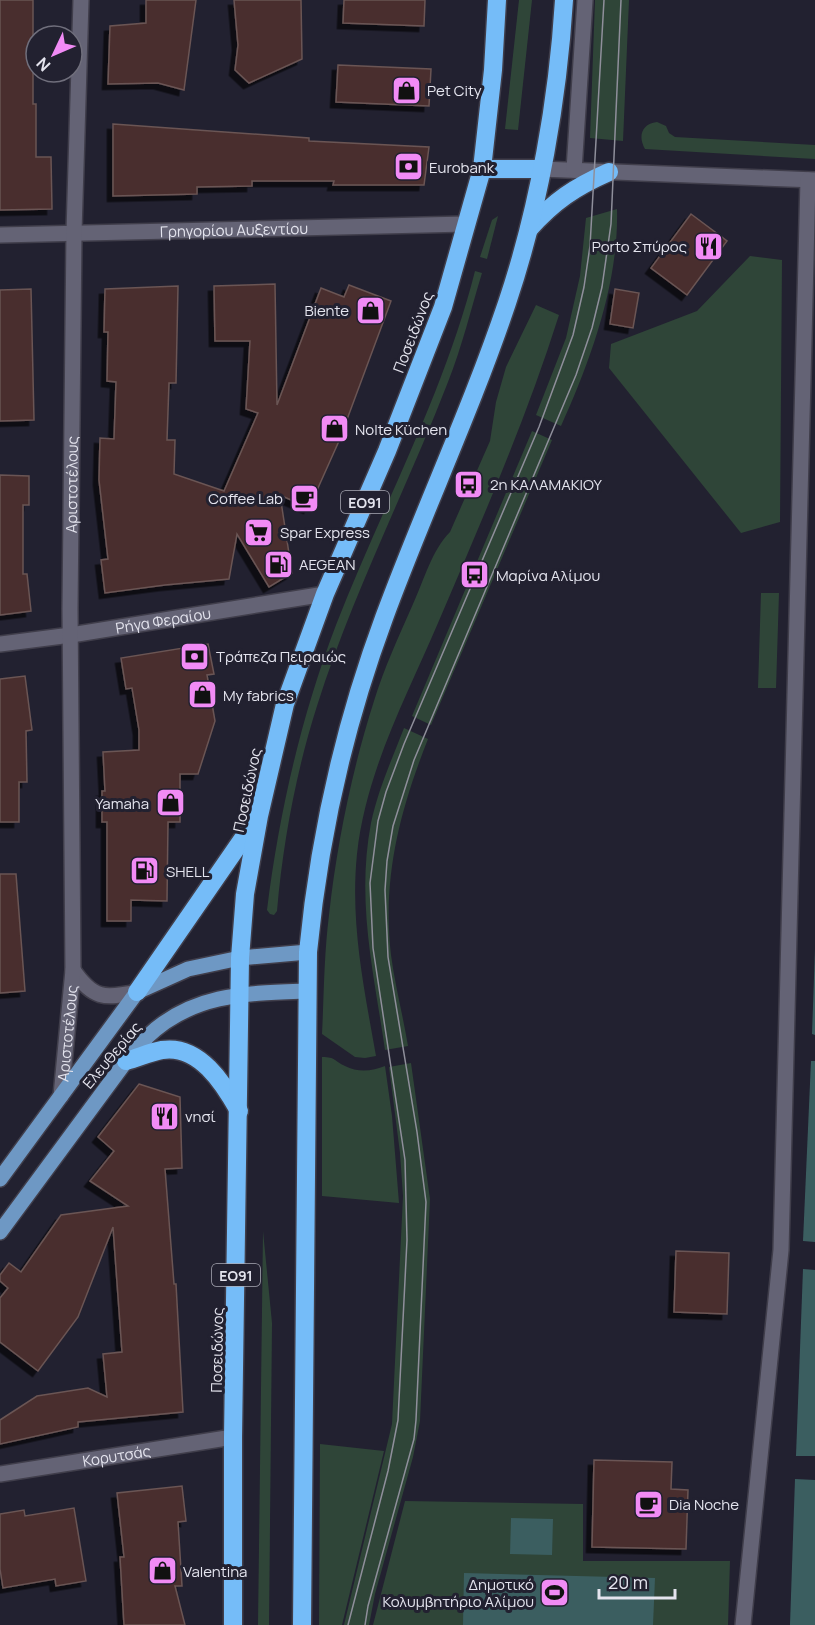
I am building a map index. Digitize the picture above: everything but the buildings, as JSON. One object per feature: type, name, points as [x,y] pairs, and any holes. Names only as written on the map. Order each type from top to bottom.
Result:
[{"type":"highway","name":"Ποσειδώνος","points":[[233,1625],[233,1437],[240,958],[245,894],[259,816],[285,704],[325,594],[387,450],[442,307],[482,169],[493,70],[497,0]]},
{"type":"highway","points":[[302,1625],[307,991],[313,898],[339,764],[383,619],[502,316],[528,230],[541,169],[558,66],[564,0]]},
{"type":"highway","points":[[482,169],[541,169]]},
{"type":"highway","points":[[528,230],[550,206],[564,195],[609,172]]},
{"type":"highway","points":[[137,992],[259,816]]},
{"type":"highway","points":[[126,1061],[164,1050],[178,1051],[194,1057],[223,1083],[239,1112]]},
{"type":"main road","name":"Ελευθερίας","points":[[2,1175],[137,992],[188,969],[240,958],[308,952]]},
{"type":"main road","name":"Ελευθερίας","points":[[0,1232],[126,1061],[148,1036],[193,1007],[240,994],[307,991]]},
{"type":"street","name":"Αριστοτέλους","points":[[61,1096],[73,970],[70,609],[74,232],[81,0]]},
{"type":"street","points":[[574,170],[585,0]]},
{"type":"street","points":[[541,169],[812,180],[781,1250],[743,1625]]},
{"type":"street","name":"Γρηγορίου Αυξεντίου","points":[[0,235],[466,224]]},
{"type":"street","name":"Ρήγα Φεραίου","points":[[0,644],[71,635],[325,594]]},
{"type":"street","name":"Αριστοτέλους","points":[[73,970],[84,986],[94,993],[108,997],[137,992]]},
{"type":"street","name":"Κορυτσάς","points":[[0,1474],[233,1437]]},
{"type":"shaded area","points":[[519,0],[532,0],[518,130],[505,129]]},
{"type":"shaded area","points":[[595,0],[629,0],[623,141],[590,138]]},
{"type":"shaded area","points":[[657,122],[666,126],[669,133],[675,137],[815,145],[815,159],[645,149],[642,132],[647,125]]},
{"type":"shaded area","points":[[617,209],[613,264],[601,320],[583,375],[561,426],[536,415],[566,338],[580,276],[586,218]]},
{"type":"shaded area","points":[[498,216],[487,259],[480,257],[492,220]]},
{"type":"shaded area","points":[[750,256],[782,260],[780,522],[741,533],[609,368],[611,344],[697,311]]},
{"type":"shaded area","points":[[475,271],[482,273],[453,369],[346,624],[317,706],[291,807],[277,911],[274,915],[270,914],[267,910],[285,801],[302,730],[323,660],[354,581],[430,406],[462,317]]},
{"type":"shaded area","points":[[536,305],[559,315],[546,354],[518,432],[389,736],[369,793],[357,854],[355,905],[363,980],[376,1056],[355,1057],[322,1034],[329,915],[336,861],[352,780],[366,727],[387,664],[429,566],[438,547],[450,532],[490,441],[496,402],[506,367]]},
{"type":"shaded area","points":[[532,431],[552,440],[431,725],[412,716]]},
{"type":"shaded area","points":[[761,593],[779,593],[776,688],[758,688]]},
{"type":"shaded area","points":[[404,728],[428,739],[402,818],[391,872],[389,899],[391,955],[408,1046],[385,1050],[368,937],[365,881],[371,823],[377,799]]},
{"type":"shaded area","points":[[815,949],[815,1035],[812,1034]]},
{"type":"shaded area","points":[[322,1057],[360,1070],[385,1066],[392,1116],[399,1203],[322,1196]]},
{"type":"shaded area","points":[[811,1061],[815,1061],[815,1242],[803,1241]]},
{"type":"shaded area","points":[[411,1063],[430,1199],[420,1421],[413,1457],[375,1594],[369,1625],[344,1625],[392,1424],[403,1196],[389,1067]]},
{"type":"shaded area","points":[[263,1231],[272,1323],[269,1625],[258,1625]]},
{"type":"shaded area","points":[[803,1269],[815,1270],[815,1456],[796,1456]]},
{"type":"shaded area","points":[[320,1444],[384,1451],[342,1625],[319,1625]]},
{"type":"shaded area","points":[[795,1479],[815,1480],[815,1625],[790,1625]]},
{"type":"shaded area","name":"Δημοτικό Κολυμβητήριο Αλίμου","points":[[405,1501],[583,1504],[583,1561],[730,1561],[728,1625],[373,1625]]},
{"type":"shaded area","points":[[511,1518],[553,1519],[552,1555],[510,1554]]},
{"type":"shaded area","points":[[464,1573],[655,1578],[653,1625],[463,1625]]},
{"type":"tram line","points":[[348,1625],[388,1471],[398,1420],[407,1240],[405,1160],[373,948],[370,883],[378,821],[404,744],[539,427],[573,335],[590,246],[604,0]]},
{"type":"tram line","points":[[365,1625],[368,1606],[414,1439],[426,1202],[417,1132],[388,957],[385,890],[387,861],[393,826],[414,760],[576,375],[592,328],[602,287],[611,224],[621,0]]},
{"type":"place","name":"Pet City","points":[[406,90]]},
{"type":"place","name":"Eurobank","points":[[408,167]]},
{"type":"place","name":"Porto Σπύρος","points":[[708,246]]},
{"type":"place","name":"Biente","points":[[370,310]]},
{"type":"place","name":"Nolte Küchen","points":[[334,429]]},
{"type":"place","name":"2η ΚΑΛΑΜΑΚΙΟΥ","points":[[469,484]]},
{"type":"place","name":"Coffee Lab","points":[[304,498]]},
{"type":"place","name":"Spar Express","points":[[259,532]]},
{"type":"place","name":"AEGEAN","points":[[278,564]]},
{"type":"place","name":"Μαρίνα Αλίμου","points":[[475,575]]},
{"type":"place","name":"Τράπεζα Πειραιώς","points":[[195,656]]},
{"type":"place","name":"My fabrics","points":[[202,695]]},
{"type":"place","name":"Yamaha","points":[[170,803]]},
{"type":"place","name":"SHELL","points":[[145,871]]},
{"type":"place","name":"νησί","points":[[164,1116]]},
{"type":"place","name":"Dia Noche","points":[[648,1504]]},
{"type":"place","name":"Valentina","points":[[162,1571]]},
{"type":"place","name":"Δημοτικό Κολυμβητήριο Αλίμου","points":[[555,1593]]}]
